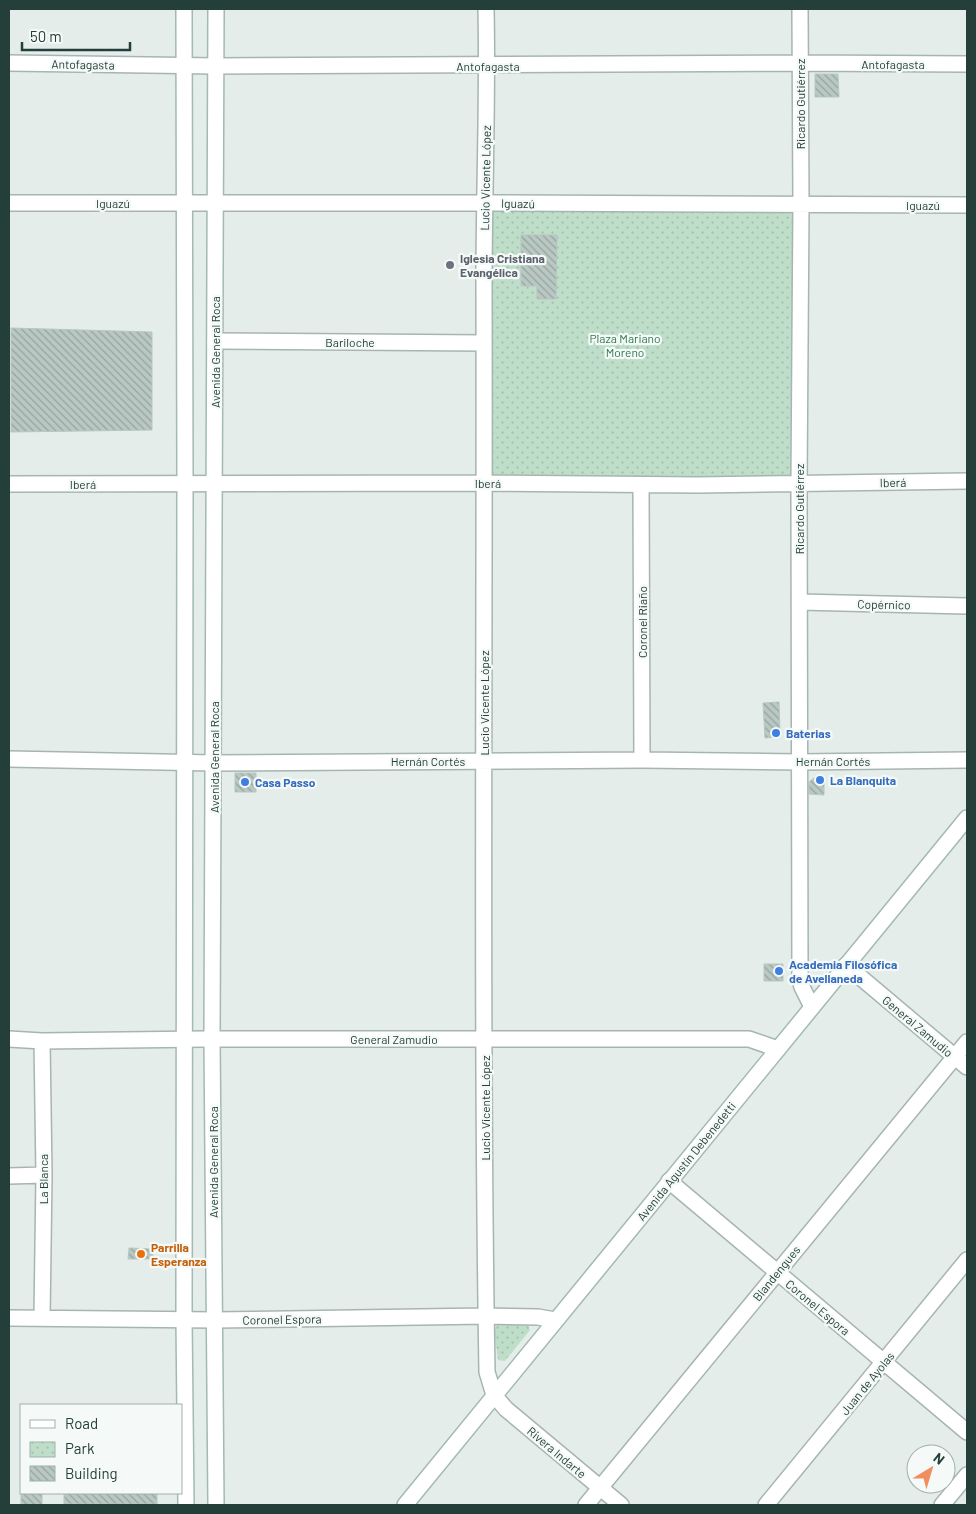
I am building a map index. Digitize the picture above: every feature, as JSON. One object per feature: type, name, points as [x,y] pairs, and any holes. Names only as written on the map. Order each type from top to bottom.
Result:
[{"type":"street","points":[[184,9],[184,1320],[186,1505]]},
{"type":"street","name":"Avenida General Roca","points":[[216,9],[212,1039],[216,1505]]},
{"type":"street","name":"Lucio Vicente López","points":[[486,9],[487,66],[484,203],[486,1316],[487,1372],[494,1395]]},
{"type":"street","name":"Ricardo Gutiérrez","points":[[800,9],[800,979],[812,1007]]},
{"type":"street","name":"Antofagasta","points":[[9,63],[216,66],[967,64]]},
{"type":"street","name":"Iguazú","points":[[9,203],[967,205]]},
{"type":"street","name":"Bariloche","points":[[215,341],[484,343]]},
{"type":"street","name":"Iberá","points":[[9,484],[485,483],[799,485],[967,481]]},
{"type":"street","name":"Coronel Riaño","points":[[641,485],[642,760]]},
{"type":"street","name":"Copérnico","points":[[800,602],[967,606]]},
{"type":"street","name":"Hernán Cortés","points":[[9,759],[214,763],[967,760]]},
{"type":"street","name":"Avenida Agustín Debenedetti","points":[[405,1505],[967,818]]},
{"type":"street","name":"General Zamudio","points":[[846,965],[967,1067]]},
{"type":"street","name":"General Zamudio","points":[[9,1039],[42,1041],[485,1038],[749,1039],[778,1049]]},
{"type":"street","name":"La Blanca","points":[[42,1041],[44,1176],[42,1318]]},
{"type":"street","name":"Blandengues","points":[[586,1505],[967,1042]]},
{"type":"street","points":[[9,1176],[44,1176]]},
{"type":"street","name":"Coronel Espora","points":[[669,1181],[967,1432]]},
{"type":"street","name":"Juan de Ayolas","points":[[766,1505],[967,1260]]},
{"type":"street","name":"Coronel Espora","points":[[9,1318],[214,1320],[486,1316],[538,1317],[555,1320]]},
{"type":"street","name":"Rivera Indarte","points":[[494,1395],[506,1409],[621,1505]]},
{"type":"street","points":[[942,1505],[967,1475]]},
{"type":"green space","name":"Plaza Mariano Moreno","points":[[484,203],[801,204],[799,485],[485,483]]},
{"type":"green space","points":[[497,1324],[528,1324],[530,1330],[505,1361],[498,1360],[494,1330]]},
{"type":"building","points":[[815,74],[838,74],[839,97],[815,97]]},
{"type":"building","points":[[521,235],[557,235],[556,299],[537,299],[537,286],[521,286]]},
{"type":"building","points":[[11,328],[152,332],[152,430],[11,432]]},
{"type":"building","points":[[779,702],[780,733],[776,737],[765,738],[763,703]]},
{"type":"building","name":"Casa Passo","points":[[235,773],[256,773],[256,792],[235,792]]},
{"type":"building","points":[[814,778],[824,778],[824,795],[809,794],[809,782]]},
{"type":"building","points":[[764,964],[783,964],[783,981],[764,981]]},
{"type":"building","name":"Parrilla Esperanza","points":[[129,1248],[153,1249],[153,1259],[128,1259]]},
{"type":"building","points":[[21,1494],[42,1494],[42,1505],[21,1505]]},
{"type":"building","points":[[64,1494],[157,1494],[157,1504],[64,1504]]},
{"type":"place","name":"Iglesia Cristiana Evangélica","points":[[450,265]]},
{"type":"place","name":"Baterias","points":[[776,733]]},
{"type":"place","name":"La Blanquita","points":[[820,780]]},
{"type":"place","name":"Casa Passo","points":[[245,782]]},
{"type":"place","name":"Academia Filosófica de Avellaneda","points":[[779,971]]},
{"type":"place","name":"Parrilla Esperanza","points":[[141,1254]]}]
